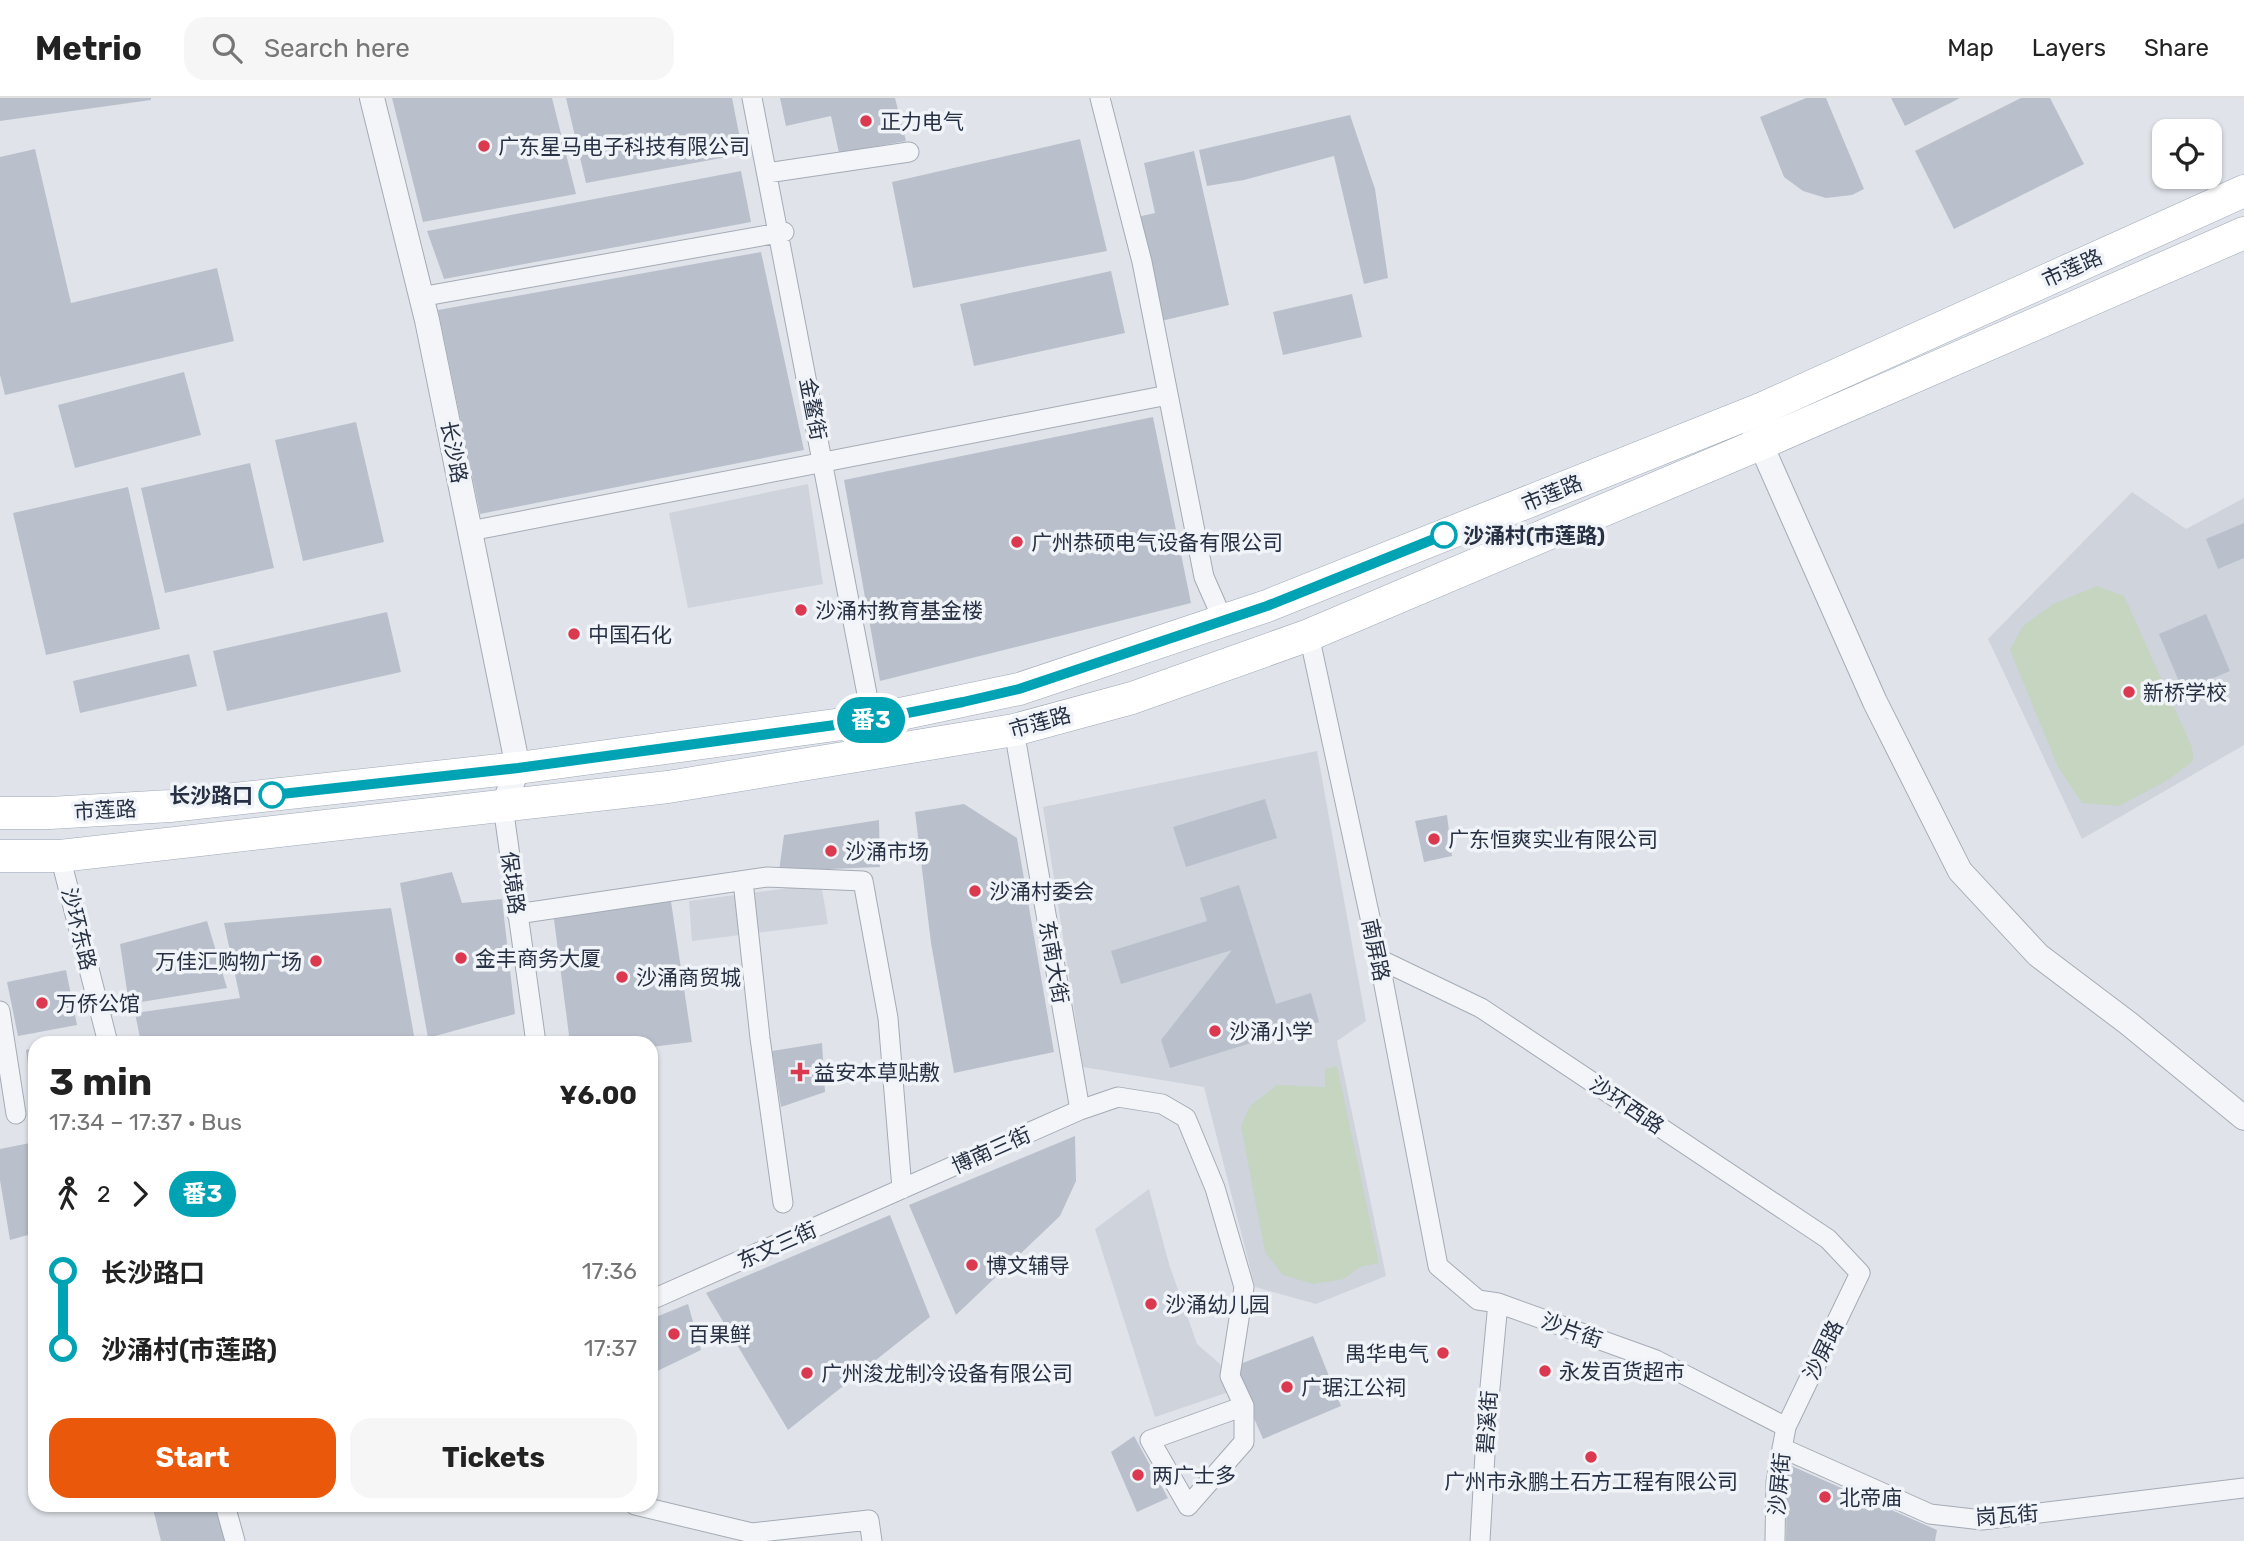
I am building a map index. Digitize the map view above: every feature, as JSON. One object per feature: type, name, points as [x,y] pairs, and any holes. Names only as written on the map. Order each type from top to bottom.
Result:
[{"type":"main road","name":"市莲路","points":[[0,813],[170,806],[518,768],[872,720],[1019,689],[1267,606],[1748,414],[2244,191]]},
{"type":"main road","name":"市莲路","points":[[0,856],[61,856],[668,787],[1014,730],[1132,698],[1309,635],[1760,444],[2244,233]]},
{"type":"street","name":"长沙路","points":[[372,98],[427,320],[518,768]]},
{"type":"street","name":"金鳌街","points":[[752,98],[872,720]]},
{"type":"street","points":[[1100,98],[1142,262],[1204,576],[1223,620]]},
{"type":"street","points":[[767,173],[909,152]]},
{"type":"street","points":[[420,297],[784,232]]},
{"type":"street","points":[[470,531],[1168,395]]},
{"type":"street","points":[[1748,414],[1875,702],[1960,871],[2038,955],[2241,1110]]},
{"type":"street","name":"南屏路","points":[[1309,635],[1379,959],[1438,1266]]},
{"type":"street","name":"东南大街","points":[[1014,730],[1080,1110]]},
{"type":"street","points":[[503,806],[518,768]]},
{"type":"street","name":"保境路","points":[[503,806],[535,1036]]},
{"type":"street","name":"沙环东路","points":[[61,856],[106,1036]]},
{"type":"street","points":[[517,914],[767,877],[863,881],[888,1018],[902,1189]]},
{"type":"street","points":[[743,881],[760,1038],[783,1203]]},
{"type":"street","name":"沙环西路","points":[[1379,959],[1481,1008],[1828,1239],[1860,1273]]},
{"type":"street","points":[[0,1012],[16,1114]]},
{"type":"street","name":"博南三街","points":[[902,1189],[1080,1110],[1118,1097],[1162,1104],[1186,1118],[1215,1188],[1244,1287],[1230,1376],[1244,1406]]},
{"type":"street","name":"东文三街","points":[[658,1297],[902,1189]]},
{"type":"street","name":"沙片街","points":[[1438,1266],[1478,1300],[1498,1303],[1656,1360],[1786,1427]]},
{"type":"street","name":"沙屏路","points":[[1786,1427],[1860,1273]]},
{"type":"street","name":"碧溪街","points":[[1480,1541],[1487,1419],[1498,1303]]},
{"type":"street","points":[[1244,1406],[1244,1442],[1188,1506],[1150,1440],[1244,1406]]},
{"type":"street","name":"沙屏街","points":[[1775,1541],[1776,1482],[1786,1427]]},
{"type":"street","name":"岗瓦街","points":[[1782,1448],[1930,1514],[1982,1520],[2244,1488]]},
{"type":"street","points":[[658,1511],[752,1533],[869,1520],[872,1541]]},
{"type":"street","points":[[227,1512],[234,1541]]},
{"type":"shaded area","points":[[808,484],[823,584],[688,608],[669,513]]},
{"type":"shaded area","name":"新桥学校","points":[[2132,492],[2186,529],[2244,498],[2244,745],[2082,839],[1988,639]]},
{"type":"shaded area","name":"沙涌小学","points":[[1317,751],[1366,1021],[1337,1041],[1386,1276],[1316,1304],[1255,1287],[1204,1087],[1083,1067],[1043,807]]},
{"type":"shaded area","points":[[821,884],[828,924],[692,941],[689,901]]},
{"type":"shaded area","name":"沙涌幼儿园","points":[[1149,1189],[1169,1264],[1197,1344],[1220,1364],[1229,1392],[1155,1417],[1095,1229]]},
{"type":"green space","points":[[2097,586],[2124,596],[2192,747],[2193,761],[2168,780],[2119,806],[2082,803],[2058,767],[2010,650],[2023,626],[2053,604]]},
{"type":"green space","points":[[1337,1066],[1379,1263],[1360,1267],[1344,1279],[1313,1284],[1283,1275],[1265,1252],[1241,1126],[1250,1106],[1277,1085],[1325,1087],[1325,1069]]},
{"type":"building","points":[[0,98],[151,98],[151,100],[0,121]]},
{"type":"building","name":"广东星马电子科技有限公司","points":[[392,98],[552,98],[576,194],[423,222]]},
{"type":"building","points":[[566,98],[732,98],[743,154],[586,183]]},
{"type":"building","name":"正力电气","points":[[780,98],[895,98],[906,141],[839,153],[831,116],[786,126]]},
{"type":"building","points":[[1806,98],[1826,98],[1864,189],[1852,195],[1826,198],[1803,191],[1784,177],[1760,117]]},
{"type":"building","points":[[1891,98],[1960,98],[1905,126]]},
{"type":"building","points":[[2021,98],[2050,98],[2084,164],[1954,229],[1915,151]]},
{"type":"building","points":[[1350,115],[1375,189],[1388,278],[1364,284],[1334,156],[1244,180],[1207,186],[1199,150]]},
{"type":"building","points":[[1080,139],[1107,251],[913,288],[892,182]]},
{"type":"building","points":[[35,149],[71,303],[217,268],[234,341],[5,395],[0,375],[0,157]]},
{"type":"building","points":[[1194,151],[1229,305],[1161,321],[1137,217],[1155,213],[1144,163]]},
{"type":"building","points":[[741,171],[751,222],[444,279],[427,231]]},
{"type":"building","points":[[761,252],[804,450],[480,514],[438,310]]},
{"type":"building","points":[[1111,271],[1125,333],[974,366],[960,304]]},
{"type":"building","points":[[1352,294],[1362,337],[1283,355],[1273,312]]},
{"type":"building","points":[[184,372],[201,435],[75,468],[58,405]]},
{"type":"building","name":"广州恭硕电气设备有限公司","points":[[1153,417],[1191,603],[880,681],[844,480]]},
{"type":"building","points":[[356,422],[384,542],[303,561],[275,440]]},
{"type":"building","points":[[250,463],[274,568],[165,593],[141,488]]},
{"type":"building","points":[[128,487],[160,629],[46,655],[13,513]]},
{"type":"building","points":[[2244,523],[2244,558],[2218,569],[2206,539]]},
{"type":"building","points":[[387,612],[401,672],[227,711],[213,651]]},
{"type":"building","points":[[2206,614],[2230,671],[2183,691],[2159,634]]},
{"type":"building","points":[[189,654],[197,686],[80,713],[73,681]]},
{"type":"building","points":[[1265,799],[1277,838],[1186,867],[1173,827]]},
{"type":"building","name":"沙涌村委会","points":[[964,804],[1017,838],[1054,1052],[954,1073],[931,943],[915,812]]},
{"type":"building","name":"广东恒爽实业有限公司","points":[[1447,815],[1452,856],[1424,862],[1415,821]]},
{"type":"building","name":"沙涌市场","points":[[879,820],[880,867],[779,871],[784,835]]},
{"type":"building","name":"金丰商务大厦","points":[[452,872],[462,903],[502,899],[515,1014],[428,1036],[400,883]]},
{"type":"building","points":[[1239,885],[1276,1004],[1311,993],[1319,1022],[1170,1068],[1161,1040],[1232,950],[1121,984],[1111,951],[1207,921],[1200,898]]},
{"type":"building","name":"沙涌商贸城","points":[[670,895],[692,1042],[658,1046],[658,1036],[569,1036],[553,912]]},
{"type":"building","name":"万佳汇购物广场","points":[[391,908],[414,1036],[140,1036],[135,1013],[240,998],[224,923]]},
{"type":"building","points":[[207,921],[227,988],[129,1004],[120,944]]},
{"type":"building","name":"万侨公馆","points":[[66,970],[77,1025],[18,1036],[7,982]]},
{"type":"building","name":"益安本草贴敷","points":[[822,1043],[825,1092],[781,1107],[772,1051]]},
{"type":"building","name":"博文辅导","points":[[1075,1136],[1076,1181],[1060,1216],[956,1315],[909,1205]]},
{"type":"building","points":[[28,1143],[28,1235],[10,1240],[0,1180],[0,1149]]},
{"type":"building","name":"广州浚龙制冷设备有限公司","points":[[890,1215],[930,1317],[788,1430],[706,1293]]},
{"type":"building","name":"百果鲜","points":[[688,1304],[701,1350],[658,1371],[658,1316]]},
{"type":"building","name":"广琚江公祠","points":[[1313,1336],[1341,1406],[1263,1439],[1232,1367]]},
{"type":"building","name":"两广士多","points":[[1134,1436],[1168,1498],[1137,1512],[1111,1452]]},
{"type":"building","name":"北帝庙","points":[[1787,1464],[1937,1530],[1935,1541],[1786,1541]]},
{"type":"building","points":[[154,1512],[217,1512],[226,1541],[161,1541]]},
{"type":"bus line","name":"番3","points":[[272,795],[518,768],[872,720],[963,702],[1019,689],[1267,606],[1444,535]]},
{"type":"place","name":"正力电气","points":[[866,121]]},
{"type":"place","name":"广东星马电子科技有限公司","points":[[484,146]]},
{"type":"place","name":"沙涌村(市莲路)","points":[[1444,535]]},
{"type":"place","name":"广州恭硕电气设备有限公司","points":[[1017,542]]},
{"type":"place","name":"沙涌村教育基金楼","points":[[801,610]]},
{"type":"place","name":"中国石化","points":[[574,634]]},
{"type":"place","name":"新桥学校","points":[[2129,692]]},
{"type":"place","name":"长沙路口","points":[[272,795]]},
{"type":"place","name":"广东恒爽实业有限公司","points":[[1434,839]]},
{"type":"place","name":"沙涌市场","points":[[831,851]]},
{"type":"place","name":"沙涌村委会","points":[[975,891]]},
{"type":"place","name":"金丰商务大厦","points":[[461,958]]},
{"type":"place","name":"万佳汇购物广场","points":[[316,961]]},
{"type":"place","name":"沙涌商贸城","points":[[622,977]]},
{"type":"place","name":"万侨公馆","points":[[42,1003]]},
{"type":"place","name":"沙涌小学","points":[[1215,1031]]},
{"type":"place","name":"益安本草贴敷","points":[[800,1072]]},
{"type":"place","name":"博文辅导","points":[[972,1265]]},
{"type":"place","name":"沙涌幼儿园","points":[[1151,1304]]},
{"type":"place","name":"百果鲜","points":[[674,1334]]},
{"type":"place","name":"禺华电气","points":[[1443,1353]]},
{"type":"place","name":"永发百货超市","points":[[1545,1371]]},
{"type":"place","name":"广州浚龙制冷设备有限公司","points":[[807,1373]]},
{"type":"place","name":"广琚江公祠","points":[[1287,1387]]},
{"type":"place","name":"广州市永鹏土石方工程有限公司","points":[[1591,1457]]},
{"type":"place","name":"两广士多","points":[[1138,1475]]},
{"type":"place","name":"北帝庙","points":[[1825,1497]]}]
